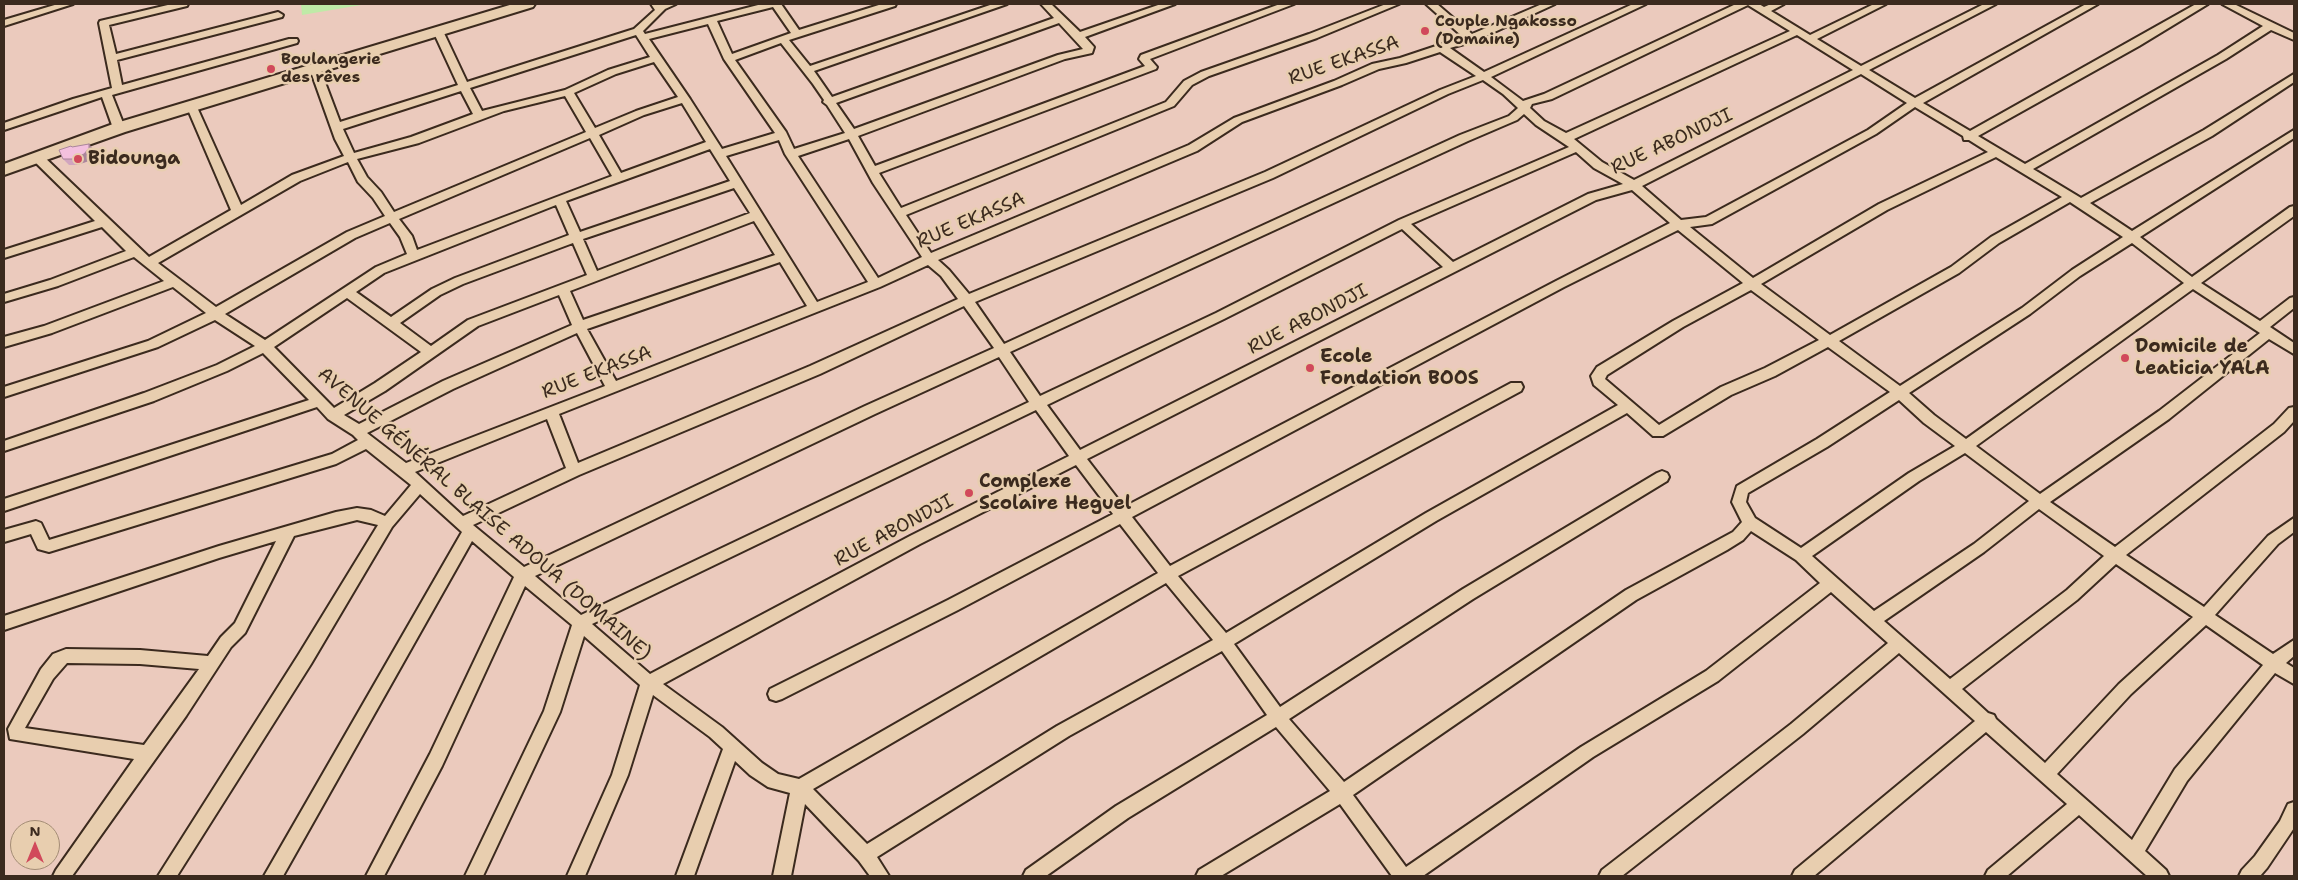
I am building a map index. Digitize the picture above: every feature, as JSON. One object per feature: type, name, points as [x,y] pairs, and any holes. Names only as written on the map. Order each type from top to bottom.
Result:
[{"type":"highway","points":[[4,170],[119,128],[191,105],[528,4]]},
{"type":"street","points":[[4,23],[68,4]]},
{"type":"street","points":[[118,91],[104,23],[183,4]]},
{"type":"street","points":[[641,34],[659,12],[657,6],[671,4]]},
{"type":"street","points":[[337,128],[464,86],[641,34],[712,21],[775,4],[797,34]]},
{"type":"street","points":[[729,59],[797,34],[891,4]]},
{"type":"street","points":[[808,70],[1002,4]]},
{"type":"street","points":[[791,154],[1089,50],[1047,4]]},
{"type":"street","points":[[1078,36],[1170,4]]},
{"type":"street","points":[[872,171],[1152,67],[1144,60],[1145,57],[1288,4]]},
{"type":"street","points":[[899,213],[1170,104],[1188,83],[1205,74],[1313,36],[1394,4]]},
{"type":"street","points":[[1431,4],[1471,39]]},
{"type":"street","name":"RUE EKASSA","points":[[404,470],[551,410],[876,284],[929,259],[1193,148],[1238,120],[1338,83],[1369,69],[1471,39],[1550,4]]},
{"type":"street","points":[[273,876],[466,527],[574,471],[815,370],[967,300],[1269,175],[1435,96],[1484,76],[1530,53],[1641,4]]},
{"type":"street","points":[[375,876],[436,760],[522,575],[1002,350],[1348,193],[1464,138],[1513,118],[1525,108],[1526,102],[1548,97],[1743,4]]},
{"type":"street","points":[[1752,4],[1968,137],[2075,200],[2132,237],[2192,283],[2294,349]]},
{"type":"street","points":[[1763,11],[1779,4]]},
{"type":"street","points":[[1809,39],[1881,4]]},
{"type":"street","name":"RUE ABONDJI","points":[[649,683],[914,540],[1592,197],[1634,185],[1991,4]]},
{"type":"street","points":[[776,694],[953,605],[1418,357],[1679,224],[1708,221],[1872,132],[1914,103],[2093,4]]},
{"type":"street","points":[[1968,137],[2136,44],[2203,4]]},
{"type":"street","points":[[2228,4],[2294,37]]},
{"type":"street","points":[[111,58],[278,15]]},
{"type":"street","points":[[828,102],[1060,19]]},
{"type":"street","points":[[712,21],[729,59],[782,135],[791,154],[876,284]]},
{"type":"street","points":[[2024,169],[2189,76],[2271,24]]},
{"type":"street","points":[[438,31],[480,116]]},
{"type":"street","points":[[1566,138],[1796,32]]},
{"type":"street","points":[[641,34],[685,99],[814,308]]},
{"type":"street","points":[[783,39],[808,70],[851,134],[872,171],[929,259],[945,273],[967,300],[1020,379],[1039,402],[1097,483],[1170,574],[1189,601],[1224,642],[1278,717],[1342,793],[1402,876]]},
{"type":"street","points":[[4,127],[67,104],[293,41]]},
{"type":"street","points":[[1442,48],[1484,76],[1525,108],[1540,123],[1566,138],[1598,165],[1634,185],[1752,284],[1900,393],[1966,446],[2114,556],[2294,677]]},
{"type":"street","points":[[148,263],[296,178],[351,157],[415,140],[501,108],[568,92],[612,72],[657,58]]},
{"type":"street","points":[[315,68],[341,139],[362,179],[377,195],[406,236],[414,257]]},
{"type":"street","points":[[1995,153],[1883,207],[1752,284],[1678,324],[1598,376],[1600,381],[1658,432],[1726,391],[1829,342],[1955,270],[1995,240],[2208,133],[2294,77]]},
{"type":"street","points":[[568,92],[619,178]]},
{"type":"street","points":[[106,94],[119,128]]},
{"type":"street","points":[[4,392],[131,352],[196,325],[328,247],[391,217],[640,113],[685,99]]},
{"type":"street","points":[[191,105],[238,212]]},
{"type":"street","points":[[2160,876],[1988,720],[1801,556],[1750,522],[1739,502],[1742,490],[1822,443],[1900,393],[2026,311],[2076,272],[2294,133]]},
{"type":"street","points":[[4,446],[184,385],[265,346],[380,270],[559,199],[619,178],[716,149],[782,135]]},
{"type":"street","points":[[474,876],[552,712],[580,623],[1220,316],[1403,223],[1576,148]]},
{"type":"street","name":"AVENUE GÉNÉRAL BLAISE ADOUA (DOMAINE)","points":[[38,158],[135,252],[216,314],[265,346],[333,415],[404,470],[466,527],[649,683],[716,732],[756,769],[774,781],[800,787]]},
{"type":"street","points":[[391,323],[445,287],[577,237],[736,183]]},
{"type":"street","points":[[559,199],[594,277]]},
{"type":"street","points":[[1801,556],[1914,477],[1966,446],[2294,210]]},
{"type":"street","points":[[333,415],[380,387],[473,323],[757,215]]},
{"type":"street","points":[[4,254],[104,222]]},
{"type":"street","points":[[1403,223],[1453,269]]},
{"type":"street","points":[[4,298],[54,283],[135,252]]},
{"type":"street","points":[[4,536],[36,527],[43,545],[49,546],[336,458],[362,437],[448,386],[581,326],[782,257]]},
{"type":"street","points":[[4,342],[47,330],[174,282]]},
{"type":"street","points":[[562,289],[570,310],[581,326],[612,387]]},
{"type":"street","points":[[348,292],[430,352]]},
{"type":"street","points":[[1873,620],[2164,416],[2264,331],[2294,301]]},
{"type":"street","points":[[782,876],[800,787],[1170,574],[1516,387]]},
{"type":"street","points":[[4,505],[321,401]]},
{"type":"street","points":[[865,854],[1063,731],[1224,642],[1431,517],[1628,406]]},
{"type":"street","points":[[551,410],[574,471]]},
{"type":"street","points":[[1951,688],[2072,595],[2114,556],[2279,428],[2294,412]]},
{"type":"street","points":[[1032,876],[1122,812],[1278,717],[1468,594],[1662,477]]},
{"type":"street","points":[[167,876],[306,659],[387,523],[419,485]]},
{"type":"street","points":[[4,622],[289,531],[357,514],[371,516],[387,523]]},
{"type":"street","points":[[1205,876],[1342,793],[1630,595],[1738,536],[1750,522]]},
{"type":"street","points":[[2046,774],[2125,689],[2205,616],[2273,540],[2294,524]]},
{"type":"street","points":[[62,876],[212,663],[247,617],[289,531]]},
{"type":"street","points":[[1408,876],[1588,752],[1712,676],[1831,583]]},
{"type":"street","points":[[1608,876],[1782,740],[1900,643]]},
{"type":"street","points":[[2134,853],[2181,775],[2274,663],[2294,647]]},
{"type":"street","points":[[148,753],[16,734],[16,729],[47,674],[59,659],[66,656],[140,657],[212,663]]},
{"type":"street","points":[[576,876],[620,775],[649,683]]},
{"type":"street","points":[[1800,876],[1988,720]]},
{"type":"street","points":[[685,876],[732,748]]},
{"type":"street","points":[[800,787],[865,854],[880,876]]},
{"type":"street","points":[[1994,876],[2080,804]]},
{"type":"street","points":[[2248,876],[2261,862],[2286,827],[2294,810]]},
{"type":"green space","points":[[301,4],[367,4],[302,15]]},
{"type":"building","points":[[89,144],[89,148],[84,154],[72,159],[63,159],[59,150],[71,146]]},
{"type":"place","name":"Couple Ngakosso (Domaine)","points":[[1425,31]]},
{"type":"place","name":"Boulangerie des rêves","points":[[271,69]]},
{"type":"place","name":"Bidounga","points":[[78,159]]},
{"type":"place","name":"Domicile de Leaticia YALA","points":[[2125,358]]},
{"type":"place","name":"Ecole Fondation BOOS","points":[[1310,368]]},
{"type":"place","name":"Complexe Scolaire Heguel","points":[[969,493]]}]
